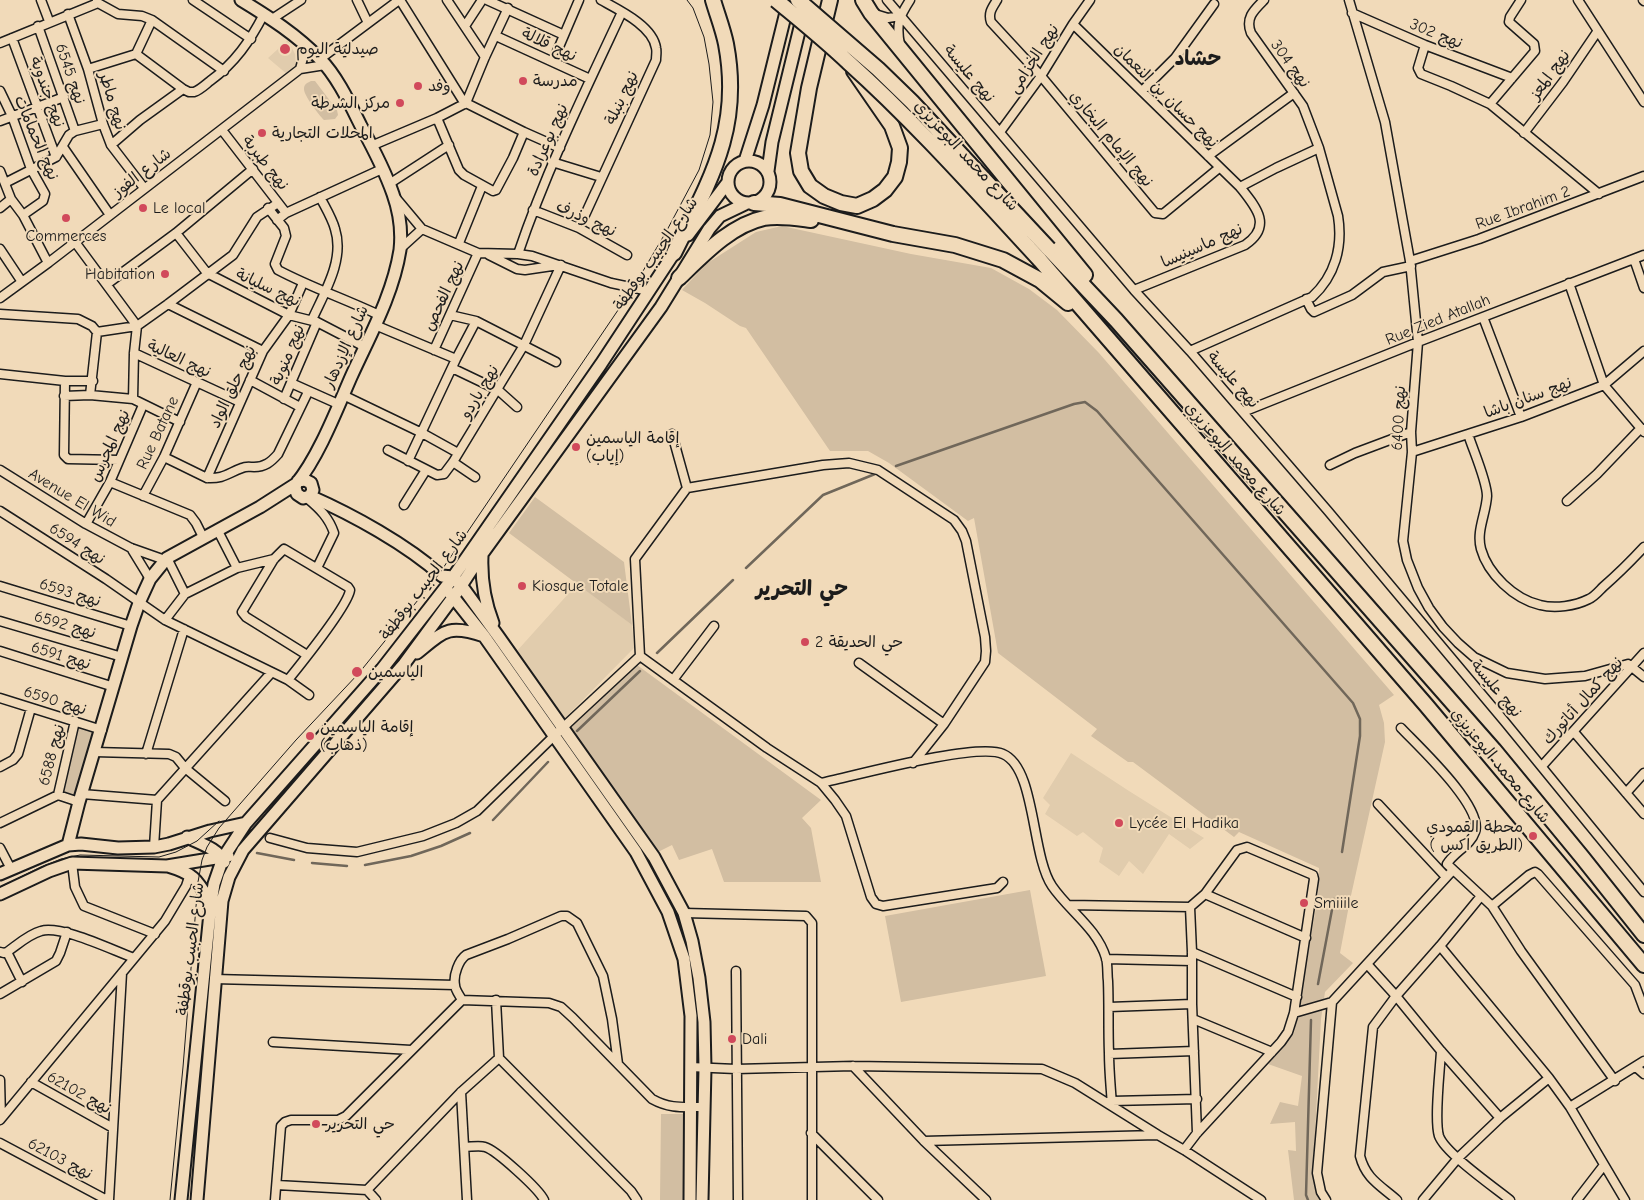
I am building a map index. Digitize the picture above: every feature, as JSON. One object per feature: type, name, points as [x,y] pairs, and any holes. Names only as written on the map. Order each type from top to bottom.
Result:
[{"type":"highway","points":[[674,253],[717,164],[729,118],[730,84],[726,43],[713,0]]},
{"type":"highway","name":"شارع محمد البوعزيزي","points":[[776,0],[849,62],[935,147],[1039,259],[1426,705],[1644,966]]},
{"type":"highway","name":"شارع محمد البوعزيزي","points":[[798,0],[878,69],[912,102],[1116,320],[1494,750],[1644,935]]},
{"type":"highway","points":[[830,0],[810,79],[798,153],[801,171],[810,186],[824,196],[841,204],[857,206],[873,199],[885,190],[895,177],[900,148],[892,126],[849,62]]},
{"type":"highway","points":[[863,0],[871,13],[1046,226],[1100,295],[1116,320]]},
{"type":"highway","points":[[749,204],[780,205],[893,234],[955,245],[1003,260],[1040,280],[1100,331]]},
{"type":"highway","points":[[679,278],[726,236],[764,218],[789,217],[857,225]]},
{"type":"main road","name":"شارع الإزدهار","points":[[241,0],[268,17],[323,62],[347,99],[371,146],[389,184],[400,222],[400,249],[392,282],[365,347],[314,455]]},
{"type":"main road","points":[[745,161],[763,105],[789,0]]},
{"type":"main road","points":[[768,171],[758,162],[745,161],[733,168],[729,175],[728,188],[735,198],[749,204],[760,201],[769,191],[771,185],[768,171],[772,142],[807,0]]},
{"type":"main road","name":"شارع الحبيب بوقطفة","points":[[197,1200],[222,901],[230,877],[243,850],[404,664],[454,597],[452,579],[601,364],[674,253],[728,182]]},
{"type":"main road","name":"شارع الحبيب بوقطفة","points":[[452,579],[482,554],[661,307],[709,229],[720,216],[749,204]]},
{"type":"main road","points":[[308,492],[314,455]]},
{"type":"main road","points":[[314,455],[297,483],[295,491],[308,492],[385,535],[452,579],[498,636],[636,852],[668,912],[684,959],[691,1016],[690,1200]]},
{"type":"main road","points":[[68,845],[122,657],[139,603],[150,579],[166,559],[260,507],[297,483]]},
{"type":"main road","points":[[260,507],[308,492]]},
{"type":"main road","points":[[482,554],[482,588],[498,636]]},
{"type":"main road","points":[[452,579],[445,588],[559,731],[654,857],[684,913],[699,978],[704,1022],[705,1068],[702,1200]]},
{"type":"main road","name":"شارع الحبيب بوقطفة","points":[[180,1200],[211,903],[214,884],[223,858],[246,822],[382,668],[445,588]]},
{"type":"main road","points":[[404,664],[439,635],[449,630],[458,629],[484,636]]},
{"type":"main road","points":[[5,872],[68,845],[81,844],[118,848],[154,847],[246,822]]},
{"type":"main road","points":[[187,837],[213,850],[223,858],[230,877]]},
{"type":"main road","points":[[0,894],[49,871],[72,863],[167,866],[223,858],[243,850]]},
{"type":"main road","points":[[167,866],[190,874],[198,882],[211,903]]},
{"type":"street","points":[[41,0],[49,21]]},
{"type":"street","points":[[193,0],[251,39]]},
{"type":"street","points":[[136,54],[183,89],[189,92],[197,91],[224,71],[268,17],[301,0]]},
{"type":"street","points":[[357,0],[368,23]]},
{"type":"street","points":[[323,62],[368,23],[399,0],[466,103],[560,148]]},
{"type":"street","points":[[447,0],[485,57]]},
{"type":"street","points":[[466,26],[482,0]]},
{"type":"street","points":[[487,0],[564,34]]},
{"type":"street","points":[[553,61],[579,0]]},
{"type":"street","name":"نهج بنبلة","points":[[579,228],[656,60],[656,48],[649,31],[601,0]]},
{"type":"street","name":"نهج عليسة","points":[[887,0],[1134,290],[1243,412],[1434,636],[1644,892]]},
{"type":"street","points":[[900,47],[898,32],[900,15],[910,0]]},
{"type":"street","name":"نهج الإمام البخاري","points":[[997,0],[990,11],[989,17],[992,22],[1041,76],[1155,214],[1163,214],[1219,168]]},
{"type":"street","name":"نهج الخزامى","points":[[1000,132],[1041,76],[1090,0]]},
{"type":"street","name":"نهج 304","points":[[1190,351],[1312,297],[1330,275],[1340,246],[1341,232],[1338,216],[1310,122],[1294,93],[1248,26],[1249,18],[1264,0]]},
{"type":"street","name":"نهج 6400","points":[[1349,0],[1385,122],[1410,264],[1418,342],[1411,432],[1412,452],[1404,524],[1407,560],[1418,588],[1429,608],[1443,627],[1474,658],[1507,673],[1545,679],[1585,676],[1628,664],[1632,667]]},
{"type":"street","points":[[1490,104],[1535,51],[1534,44],[1509,22],[1510,16],[1520,0]]},
{"type":"street","points":[[1578,0],[1644,102]]},
{"type":"street","points":[[0,43],[98,1],[118,14],[142,16],[152,20],[224,71]]},
{"type":"street","points":[[1142,91],[1175,58],[1214,4]]},
{"type":"street","points":[[371,146],[437,118],[466,103],[508,8]]},
{"type":"street","name":"نهج بوعرادة","points":[[518,254],[552,162],[622,12]]},
{"type":"street","points":[[871,13],[888,18],[900,15]]},
{"type":"street","name":"نهج 302","points":[[1352,13],[1425,46],[1512,78]]},
{"type":"street","name":"نهج ماطر","points":[[68,14],[88,69],[103,124],[111,145],[144,188]]},
{"type":"street","points":[[88,69],[136,54],[152,20]]},
{"type":"street","name":"نهج حسان بن النعمان","points":[[1073,24],[1240,187]]},
{"type":"street","name":"نهج 6545","points":[[38,26],[75,131]]},
{"type":"street","name":"نهج المعز","points":[[1524,133],[1563,82],[1597,32]]},
{"type":"street","name":"نهج قلالة","points":[[496,36],[590,79]]},
{"type":"street","name":"نهج جندوبة","points":[[12,38],[56,157]]},
{"type":"street","points":[[1425,46],[1418,68],[1421,74],[1490,104],[1599,194]]},
{"type":"street","points":[[300,69],[306,47]]},
{"type":"street","name":"شارع الفوز","points":[[0,298],[300,69],[323,62]]},
{"type":"street","points":[[111,145],[140,120],[183,89]]},
{"type":"street","name":"نهج الحمامات","points":[[0,91],[12,116],[31,169],[45,194],[45,198],[23,216]]},
{"type":"street","points":[[1208,156],[1294,93]]},
{"type":"street","points":[[0,121],[64,97]]},
{"type":"street","points":[[437,118],[459,170],[490,190],[496,190],[524,132]]},
{"type":"street","points":[[5,183],[56,157],[70,135],[75,131],[103,124]]},
{"type":"street","name":"نهج طبربة","points":[[222,130],[286,213]]},
{"type":"street","points":[[389,184],[449,145]]},
{"type":"street","name":"نهج جندوبة","points":[[62,147],[110,215]]},
{"type":"street","points":[[1240,187],[1319,148]]},
{"type":"street","points":[[552,162],[601,177]]},
{"type":"street","points":[[107,284],[176,233],[253,169]]},
{"type":"street","points":[[277,220],[286,213],[382,169]]},
{"type":"street","points":[[0,171],[11,199],[23,216],[48,263]]},
{"type":"street","name":"Rue Ibrahim 2","points":[[1306,299],[1314,312],[1352,295],[1384,272],[1479,239],[1644,176]]},
{"type":"street","points":[[459,243],[482,186]]},
{"type":"street","name":"نهج ماسينيسا","points":[[1134,290],[1229,253],[1253,240],[1261,225],[1260,217],[1253,203],[1240,187]]},
{"type":"street","points":[[393,195],[422,229],[517,269],[525,270],[561,265]]},
{"type":"street","name":"نهج منوبة","points":[[284,399],[336,261],[335,229],[320,197]]},
{"type":"street","points":[[0,208],[11,199]]},
{"type":"street","points":[[97,332],[137,326],[168,304],[233,255],[257,217],[278,203]]},
{"type":"street","name":"نهج طبربة","points":[[268,208],[284,228],[286,236],[275,267],[278,270],[303,284],[325,291],[434,350],[456,359]]},
{"type":"street","name":"نهج وذرف","points":[[533,210],[579,228],[627,254]]},
{"type":"street","points":[[400,249],[422,229]]},
{"type":"street","name":"نهج سليانة","points":[[176,233],[207,274],[289,315],[314,321],[365,347]]},
{"type":"street","points":[[75,242],[137,326],[132,399]]},
{"type":"street","points":[[0,250],[22,282]]},
{"type":"street","points":[[482,254],[532,256],[611,283],[649,291]]},
{"type":"street","name":"نهج الفحص","points":[[434,350],[482,254]]},
{"type":"street","name":"Rue Zied Atallah","points":[[1243,412],[1644,255]]},
{"type":"street","points":[[1634,260],[1644,288]]},
{"type":"street","name":"نهج باردو","points":[[453,462],[524,345],[561,265]]},
{"type":"street","name":"نهج حلق الواد","points":[[207,478],[263,351],[289,315],[303,284]]},
{"type":"street","points":[[1568,501],[1642,430],[1604,385],[1569,284]]},
{"type":"street","points":[[168,304],[263,351]]},
{"type":"street","points":[[0,315],[78,319],[92,326],[97,332],[90,395]]},
{"type":"street","points":[[450,315],[476,322],[556,362]]},
{"type":"street","points":[[1483,317],[1521,417]]},
{"type":"street","points":[[408,461],[456,359],[476,322]]},
{"type":"street","name":"نهج سنان باشا","points":[[1412,452],[1521,417],[1604,385],[1644,350]]},
{"type":"street","name":"نهج العالية","points":[[134,353],[240,402]]},
{"type":"street","points":[[452,368],[498,390],[517,407]]},
{"type":"street","points":[[0,374],[65,381],[93,381]]},
{"type":"street","points":[[250,380],[300,407]]},
{"type":"street","points":[[65,381],[63,452],[65,457],[68,459],[119,460]]},
{"type":"street","name":"Rue Batane","points":[[143,496],[164,457],[197,382]]},
{"type":"street","points":[[291,383],[308,392],[340,400],[422,433],[458,453]]},
{"type":"street","name":"نهج منوبة","points":[[207,478],[224,477],[242,468],[264,466],[271,462],[278,454],[308,392]]},
{"type":"street","points":[[64,396],[90,395],[132,399],[180,422]]},
{"type":"street","name":"نهج المحرس","points":[[86,524],[110,482],[143,405]]},
{"type":"street","points":[[1330,465],[1356,452],[1411,432]]},
{"type":"street","points":[[672,434],[687,488]]},
{"type":"street","points":[[1468,434],[1486,490],[1486,505],[1480,529],[1480,547],[1484,558],[1498,578],[1515,594],[1540,605],[1562,606],[1577,604],[1591,599],[1621,572],[1644,546]]},
{"type":"street","points":[[388,450],[426,470],[441,475],[444,474],[453,462],[475,477]]},
{"type":"street","points":[[164,457],[207,478]]},
{"type":"street","points":[[640,656],[635,559],[687,488],[823,465],[849,463],[878,470],[954,520],[962,531],[966,540],[986,651],[985,662],[944,724],[913,763]]},
{"type":"street","name":"Avenue El Wid","points":[[0,470],[86,524],[131,548],[166,559]]},
{"type":"street","points":[[404,505],[426,470]]},
{"type":"street","points":[[110,482],[190,515],[203,537]]},
{"type":"street","points":[[308,492],[331,523],[334,533],[317,568]]},
{"type":"street","name":"نهج 6594","points":[[0,511],[106,579],[165,620],[288,680],[309,695]]},
{"type":"street","points":[[218,531],[236,568]]},
{"type":"street","points":[[131,548],[150,579]]},
{"type":"street","points":[[288,680],[307,655],[345,603],[350,594],[348,587],[286,549],[282,550],[274,559],[242,612],[246,617],[307,655]]},
{"type":"street","points":[[166,559],[184,594]]},
{"type":"street","points":[[165,620],[184,594],[236,568],[274,559]]},
{"type":"street","name":"نهج 6593","points":[[0,586],[132,626]]},
{"type":"street","name":"نهج 6592","points":[[0,621],[122,657]]},
{"type":"street","points":[[673,680],[714,626]]},
{"type":"street","points":[[1434,636],[1443,627]]},
{"type":"street","points":[[146,754],[184,629]]},
{"type":"street","name":"نهج 6591","points":[[0,651],[114,687]]},
{"type":"street","name":"نهج كمال أتاتورك","points":[[1542,766],[1644,653]]},
{"type":"street","points":[[640,656],[767,748],[821,783],[846,816],[871,897],[876,904],[883,906],[996,888],[1003,882]]},
{"type":"street","points":[[270,838],[307,848],[357,852],[424,836],[456,822],[477,811],[640,656]]},
{"type":"street","points":[[859,663],[944,724]]},
{"type":"street","points":[[1632,667],[1644,677]]},
{"type":"street","points":[[154,847],[157,800],[271,673]]},
{"type":"street","name":"نهج 6590","points":[[0,698],[102,730]]},
{"type":"street","points":[[0,767],[13,760],[18,754],[30,708]]},
{"type":"street","name":"نهج 6588","points":[[0,823],[58,795],[75,721]]},
{"type":"street","points":[[1401,728],[1450,781],[1471,808],[1474,815],[1476,822],[1475,834],[1447,862],[1452,870],[1492,906],[1521,951],[1615,1081]]},
{"type":"street","points":[[1574,732],[1644,814]]},
{"type":"street","points":[[821,783],[967,752],[993,750],[1012,759],[1023,777],[1044,866],[1051,885],[1086,923],[1099,943],[1106,959],[1112,1104]]},
{"type":"street","points":[[95,752],[169,754],[176,757],[185,768],[224,801]]},
{"type":"street","points":[[1626,793],[1644,772]]},
{"type":"street","points":[[58,795],[81,798],[157,800]]},
{"type":"street","points":[[1378,804],[1446,877]]},
{"type":"street","points":[[1069,905],[1190,907],[1205,894],[1237,850],[1246,847],[1310,873],[1314,879],[1297,997],[1285,1038],[1184,1150]]},
{"type":"street","points":[[0,848],[5,872]]},
{"type":"street","points":[[72,863],[75,887],[84,906],[155,934]]},
{"type":"street","points":[[1294,1012],[1332,1002],[1452,870]]},
{"type":"street","points":[[1492,906],[1530,875],[1535,872],[1538,874],[1635,986],[1644,1008]]},
{"type":"street","points":[[1,1119],[155,934],[177,903],[190,874]]},
{"type":"street","points":[[1205,894],[1306,938]]},
{"type":"street","points":[[1397,1200],[1369,1176],[1363,1168],[1360,1156],[1371,1033],[1376,1021],[1396,996],[1481,896]]},
{"type":"street","points":[[1190,907],[1198,1133]]},
{"type":"street","points":[[684,913],[786,914],[806,916],[812,923],[812,1200]]},
{"type":"street","points":[[462,1000],[455,985],[458,963],[466,955],[561,916],[567,916],[577,923],[602,976],[612,1019],[618,1064]]},
{"type":"street","points":[[22,982],[4,952],[41,930],[50,929],[67,932],[134,958]]},
{"type":"street","points":[[0,994],[56,961],[67,932]]},
{"type":"street","points":[[1440,946],[1549,1078],[1570,1107],[1625,1200]]},
{"type":"street","points":[[1192,952],[1297,997]]},
{"type":"street","points":[[1106,959],[1192,961]]},
{"type":"street","points":[[1367,964],[1396,996],[1440,1051],[1500,1118]]},
{"type":"street","points":[[736,971],[738,1200]]},
{"type":"street","points":[[108,1200],[122,973]]},
{"type":"street","points":[[214,980],[455,985]]},
{"type":"street","points":[[276,1200],[281,1126],[291,1120],[338,1120],[346,1116],[462,1000],[549,1003],[561,1008],[652,1099],[674,1108],[703,1106]]},
{"type":"street","points":[[496,1000],[499,1058],[637,1200]]},
{"type":"street","points":[[1326,1200],[1321,1192],[1317,1173],[1332,1002]]},
{"type":"street","points":[[1109,1007],[1192,1004]]},
{"type":"street","points":[[1193,1018],[1272,1052]]},
{"type":"street","points":[[273,1042],[411,1050]]},
{"type":"street","points":[[1109,1054],[1194,1051]]},
{"type":"street","points":[[1440,1051],[1438,1130],[1443,1143],[1458,1158],[1510,1200]]},
{"type":"street","points":[[366,1190],[461,1092],[499,1058]]},
{"type":"street","points":[[1570,1107],[1615,1081],[1644,1061]]},
{"type":"street","points":[[690,1067],[853,1066],[1042,1069],[1112,1104],[1261,1200]]},
{"type":"street","points":[[853,1066],[924,1141],[986,1200]]},
{"type":"street","points":[[1636,1067],[1644,1074]]},
{"type":"street","points":[[1422,1200],[1458,1158],[1500,1118],[1549,1078]]},
{"type":"street","points":[[0,1080],[1,1119]]},
{"type":"street","name":"نهج 62102","points":[[31,1082],[113,1128]]},
{"type":"street","points":[[461,1092],[467,1200]]},
{"type":"street","points":[[1112,1104],[1197,1099]]},
{"type":"street","points":[[811,1133],[878,1200]]},
{"type":"street","points":[[924,1141],[1158,1135]]},
{"type":"street","name":"نهج 62103","points":[[0,1143],[108,1200]]},
{"type":"street","points":[[465,1147],[483,1146],[492,1150],[534,1187],[544,1200]]},
{"type":"street","points":[[1577,1200],[1604,1165]]},
{"type":"street","points":[[277,1185],[366,1190],[376,1200]]},
{"type":"shaded area","name":"صيدلية اليوم","points":[[288,40],[300,64],[288,75],[268,58]]},
{"type":"shaded area","points":[[311,81],[315,81],[337,110],[338,115],[335,119],[324,120],[309,101],[304,87]]},
{"type":"shaded area","points":[[782,226],[911,254],[991,268],[1029,289],[1057,310],[1099,353],[1394,695],[1379,705],[1384,723],[1385,742],[1340,953],[1353,963],[1325,992],[1321,1019],[1313,1173],[1317,1194],[1321,1200],[1294,1200],[1288,1150],[1296,1151],[1295,1122],[1270,1124],[1280,1102],[1298,1106],[1302,1076],[1268,1064],[1294,1033],[1318,896],[1319,868],[1239,832],[1234,837],[1133,762],[1128,762],[1091,736],[1097,729],[998,653],[974,518],[968,521],[889,463],[868,451],[830,451],[746,328],[682,290],[706,264],[756,232]]},
{"type":"shaded area","points":[[535,497],[624,562],[632,625],[509,533]]},
{"type":"shaded area","points":[[578,583],[632,625],[634,648],[565,718],[516,652]]},
{"type":"shaded area","points":[[637,665],[821,800],[802,818],[811,828],[821,882],[724,882],[712,849],[679,860],[672,845],[658,852],[571,727]]},
{"type":"shaded area","points":[[73,725],[95,731],[74,802],[54,796]]},
{"type":"shaded area","name":"Lycée El Hadika","points":[[1071,753],[1204,838],[1190,849],[1169,834],[1143,874],[1129,861],[1119,876],[1099,862],[1103,848],[1083,832],[1077,836],[1045,814],[1050,805],[1043,798]]},
{"type":"shaded area","points":[[1030,890],[1046,976],[901,1002],[885,916]]},
{"type":"shaded area","points":[[661,1114],[684,1114],[683,1200],[660,1200]]},
{"type":"waterway","points":[[896,466],[1074,404],[1085,402],[1097,411],[1353,703],[1360,719],[1360,736],[1342,852]]},
{"type":"waterway","points":[[746,568],[823,495],[875,474]]},
{"type":"waterway","points":[[657,653],[733,580]]},
{"type":"waterway","points":[[577,731],[640,671]]},
{"type":"waterway","points":[[493,820],[548,762]]},
{"type":"waterway","points":[[365,865],[411,856],[441,846],[470,833]]},
{"type":"waterway","points":[[257,853],[294,860]]},
{"type":"waterway","points":[[312,863],[347,866]]},
{"type":"waterway","points":[[1318,984],[1334,899]]},
{"type":"waterway","points":[[1308,1200],[1306,1195],[1311,1020]]},
{"type":"tram line","points":[[170,1200],[198,882],[202,860],[207,847],[219,828],[296,740],[359,673],[439,574],[633,288],[666,232],[699,170],[710,135],[713,102],[704,37],[693,8],[687,0]]},
{"type":"tram line","points":[[0,887],[41,867],[61,859],[80,855],[159,857],[176,852],[197,841],[219,821]]},
{"type":"place","name":"صيدلية اليوم","points":[[285,49]]},
{"type":"place","name":"مدرسة","points":[[523,81]]},
{"type":"place","name":"وفد","points":[[418,86]]},
{"type":"place","name":"مركز الشرطة","points":[[400,103]]},
{"type":"place","name":"المحلات التجارية","points":[[262,133]]},
{"type":"place","name":"Le local","points":[[143,208]]},
{"type":"place","name":"Commerces","points":[[66,218]]},
{"type":"place","name":"Habitation","points":[[165,274]]},
{"type":"place","name":"إقامة الياسمين (إياب)","points":[[576,447]]},
{"type":"place","name":"Kiosque Totale","points":[[522,586]]},
{"type":"place","name":"حي الحديقة 2","points":[[805,642]]},
{"type":"place","name":"الياسمين","points":[[357,672]]},
{"type":"place","name":"إقامة الياسمين (ذهاب)","points":[[310,736]]},
{"type":"place","name":"Lycée El Hadika","points":[[1119,823]]},
{"type":"place","name":"محطة القمودي ( الطريق اكس)","points":[[1533,836]]},
{"type":"place","name":"Smiiile","points":[[1304,903]]},
{"type":"place","name":"Dali","points":[[732,1039]]},
{"type":"place","name":"حي التحرير","points":[[316,1124]]},
{"type":"district","name":"حشاد","points":[[1198,59]]},
{"type":"district","name":"حي التحرير","points":[[802,589]]}]
